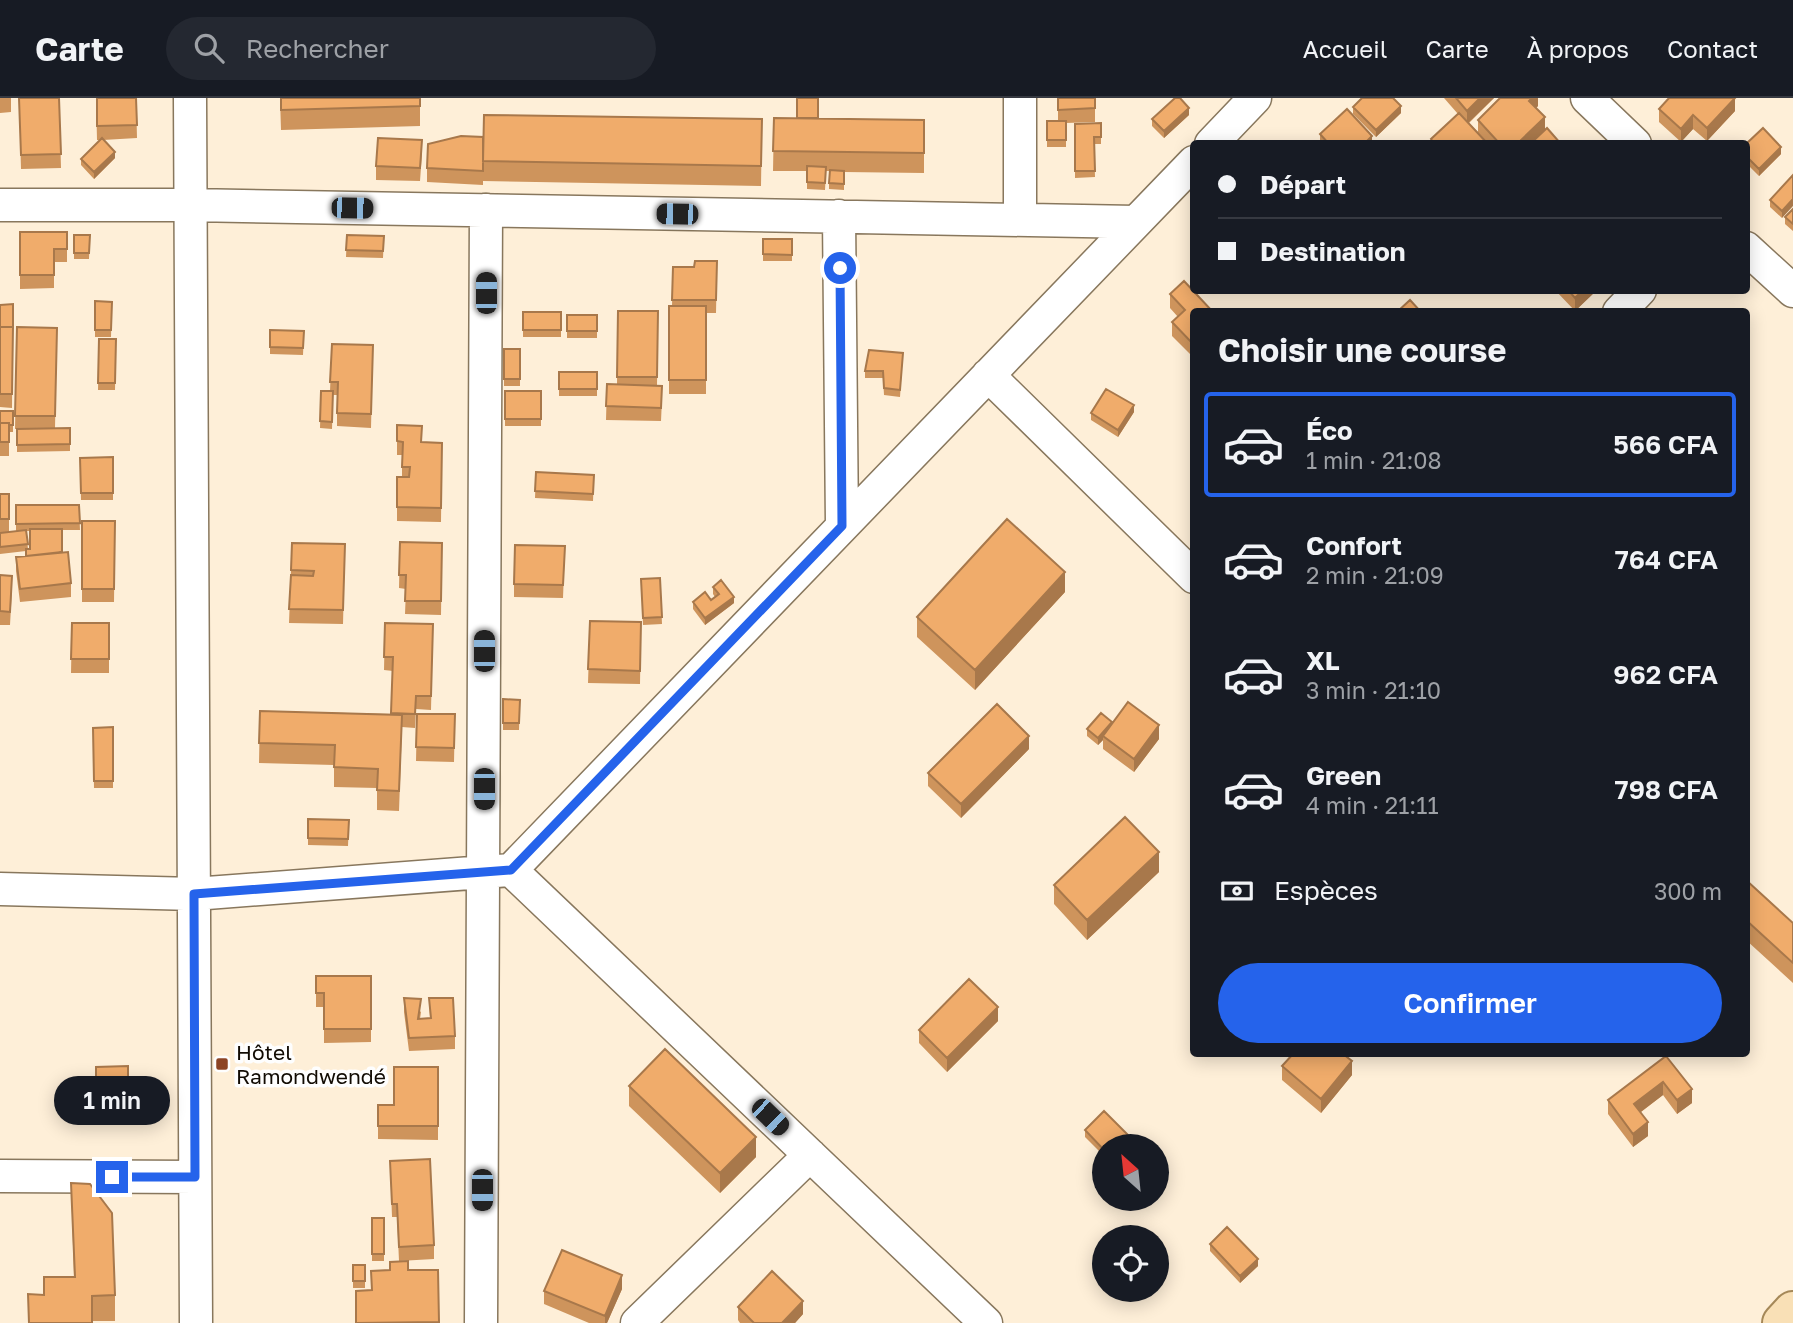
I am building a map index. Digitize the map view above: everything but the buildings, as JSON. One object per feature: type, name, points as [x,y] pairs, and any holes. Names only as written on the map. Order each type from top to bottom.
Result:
[{"type":"main road","points":[[1782,1323],[1793,1311]]},
{"type":"street","points":[[190,98],[196,1323]]},
{"type":"street","points":[[1020,98],[1020,219]]},
{"type":"street","points":[[1215,140],[1255,98]]},
{"type":"street","points":[[1587,98],[1631,140]]},
{"type":"street","points":[[0,889],[194,894],[497,871],[842,526],[1190,166]]},
{"type":"street","points":[[0,205],[190,205],[1136,222]]},
{"type":"street","points":[[481,1323],[497,871],[486,210]]},
{"type":"street","points":[[839,216],[842,526]]},
{"type":"street","points":[[1750,252],[1793,290]]},
{"type":"street","points":[[1623,308],[1636,294]]},
{"type":"street","points":[[988,375],[1190,573]]},
{"type":"street","points":[[497,871],[810,1155],[986,1323]]},
{"type":"street","points":[[637,1323],[810,1155]]},
{"type":"street","points":[[0,1176],[195,1177]]},
{"type":"place","name":"Hôtel Ramondwendé","points":[[222,1064]]},
{"type":"route","points":[[112,1177],[195,1177],[194,894],[511,870],[842,526],[840,268]]}]
